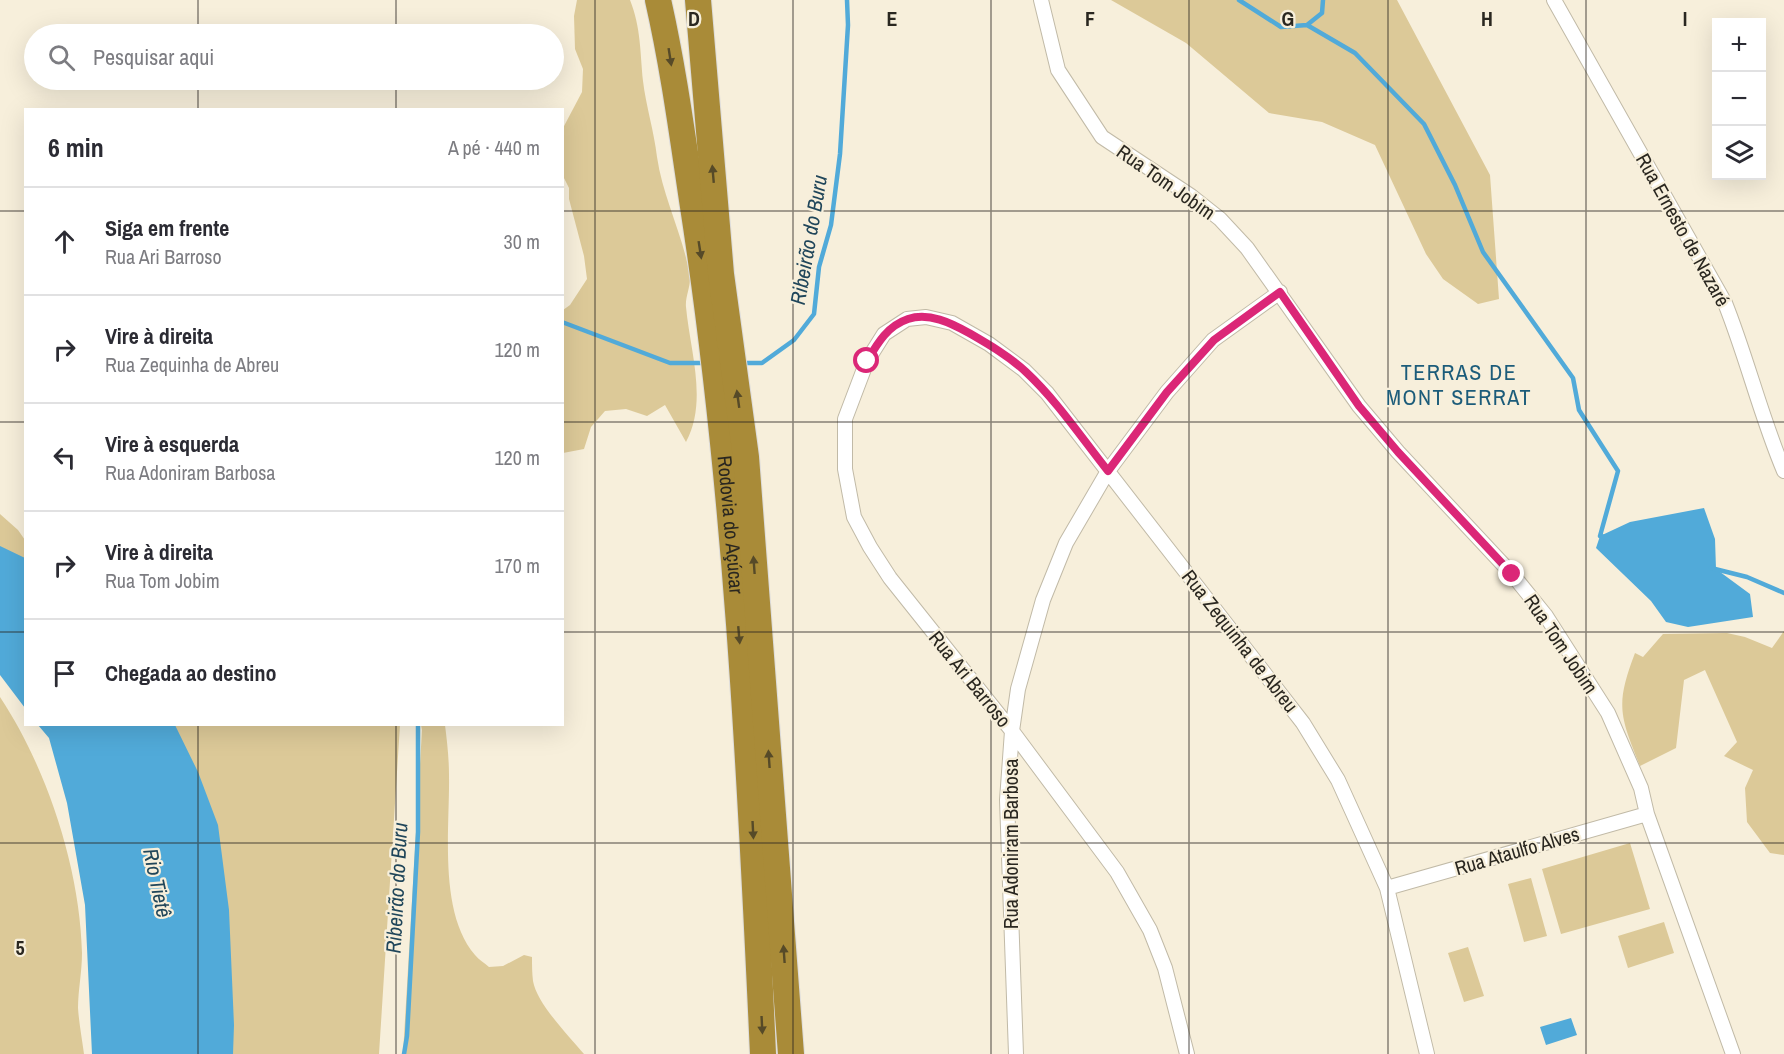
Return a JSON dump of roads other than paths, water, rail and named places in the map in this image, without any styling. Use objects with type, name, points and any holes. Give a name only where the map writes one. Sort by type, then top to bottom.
[{"type":"highway","name":"Rodovia do Açúcar","points":[[658,0],[713,280],[735,454],[791,1054]]},
{"type":"highway","name":"Rodovia do Açúcar","points":[[698,0],[713,280]]},
{"type":"highway","name":"Rodovia do Açúcar","points":[[735,454],[763,1054]]},
{"type":"street","name":"Rua Tom Jobim","points":[[1041,0],[1058,70],[1102,137],[1191,196],[1220,219],[1247,248],[1359,406],[1398,452],[1512,574],[1546,616],[1608,713],[1641,788],[1647,814],[1733,1054]]},
{"type":"street","name":"Rua Ernesto de Nazaré","points":[[1554,0],[1725,303],[1743,349],[1773,447],[1784,471]]},
{"type":"street","name":"Rua Adoniram Barbosa","points":[[1016,1054],[1007,800],[1012,731],[1018,689],[1043,600],[1066,543],[1108,471],[1167,392],[1214,340],[1280,292]]},
{"type":"street","name":"Rua Zequinha de Abreu","points":[[926,317],[952,323],[989,344],[1024,370],[1047,393],[1304,723],[1338,780],[1387,888],[1427,1054]]},
{"type":"street","name":"Rua Ari Barroso","points":[[926,317],[907,319],[884,334],[867,361],[854,394],[845,420],[845,469],[854,517],[890,578],[1012,731],[1097,843],[1137,904],[1165,968],[1187,1054]]},
{"type":"street","name":"Rua Ataulfo Alves","points":[[1387,888],[1647,814]]},
{"type":"water","points":[[1704,508],[1715,539],[1716,569],[1750,594],[1753,617],[1688,627],[1666,622],[1651,601],[1596,548],[1600,536],[1630,522]]},
{"type":"water","points":[[0,546],[24,558],[24,707],[0,675]]},
{"type":"water","name":"Rio Tietê","points":[[39,726],[175,726],[198,772],[218,825],[229,910],[234,1025],[233,1054],[92,1054],[85,905],[67,803],[49,738]]},
{"type":"water","points":[[1571,1018],[1577,1035],[1546,1045],[1540,1027]]},
{"type":"waterway","name":"Ribeirão do Buru","points":[[740,363],[762,363],[794,340],[814,314],[819,267],[831,225],[840,154],[848,25],[847,0]]},
{"type":"waterway","name":"Ribeirão do Buru","points":[[1239,0],[1281,27],[1307,25],[1322,13],[1323,0]]},
{"type":"waterway","points":[[1307,25],[1355,53],[1424,124],[1455,185],[1483,252],[1573,378],[1579,410],[1618,471],[1600,536],[1605,537]]},
{"type":"waterway","name":"Ribeirão do Buru","points":[[564,323],[670,363],[705,363]]},
{"type":"waterway","points":[[1711,568],[1747,577],[1784,593]]},
{"type":"waterway","name":"Ribeirão do Buru","points":[[404,1054],[407,1036],[418,832],[418,726]]},
{"type":"district","name":"TERRAS DE MONT SERRAT","points":[[1459,384]]}]
